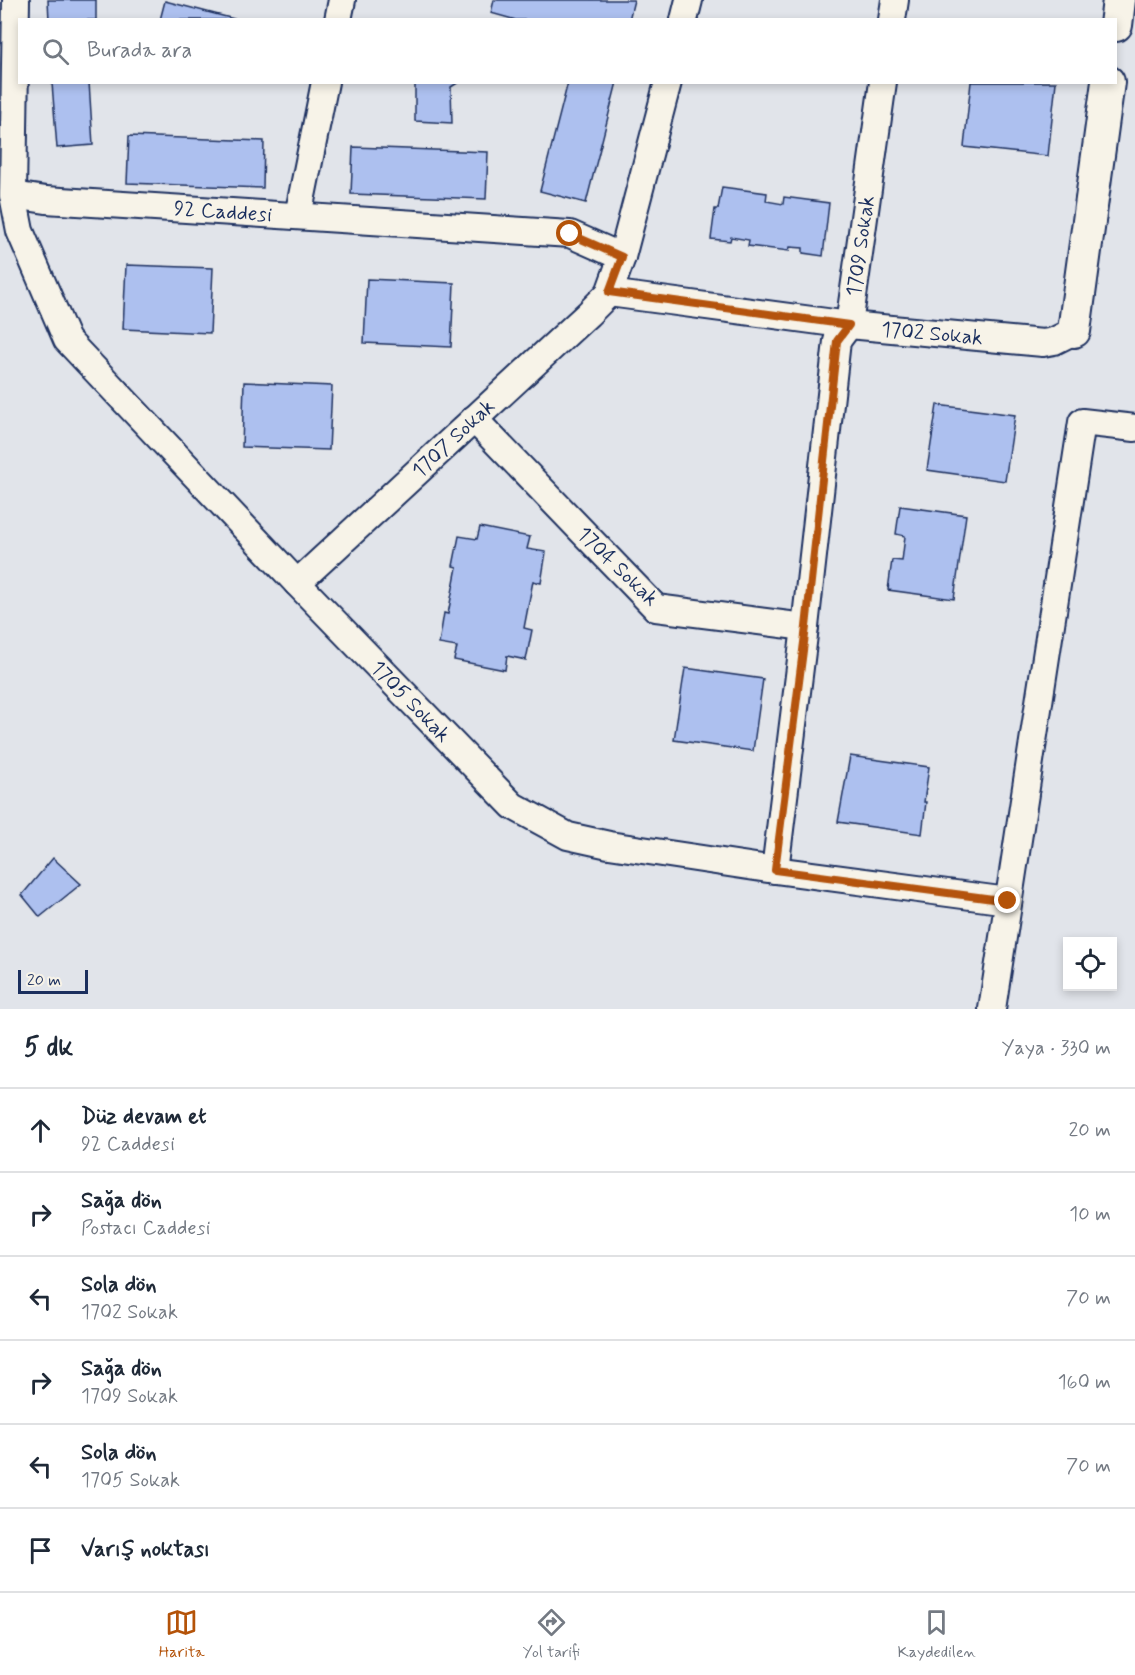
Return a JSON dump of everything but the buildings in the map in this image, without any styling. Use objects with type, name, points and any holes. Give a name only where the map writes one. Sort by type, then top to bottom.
[{"type":"street","points":[[13,195],[16,0]]},
{"type":"street","points":[[338,18],[342,0]]},
{"type":"street","points":[[684,18],[689,0]]},
{"type":"street","points":[[892,18],[895,0]]},
{"type":"street","points":[[1117,18],[1119,0]]},
{"type":"street","points":[[298,216],[325,84]]},
{"type":"street","points":[[609,292],[622,257],[667,84]]},
{"type":"street","name":"1709 Sokak","points":[[775,870],[806,627],[837,341],[849,325],[883,84]]},
{"type":"street","points":[[1074,331],[1108,84]]},
{"type":"street","name":"92 Caddesi","points":[[13,195],[46,200],[570,234],[622,257]]},
{"type":"street","name":"1705 Sokak","points":[[13,195],[20,231],[67,340],[297,583],[513,806],[568,836],[609,845],[1008,901]]},
{"type":"street","name":"1702 Sokak","points":[[609,292],[849,325],[1043,344],[1074,331]]},
{"type":"street","name":"1707 Sokak","points":[[297,583],[609,292]]},
{"type":"street","name":"1704 Sokak","points":[[474,419],[656,608],[806,627]]},
{"type":"street","points":[[992,1009],[1082,422],[1135,428]]},
{"type":"route","points":[[570,234],[622,257],[609,292],[849,325],[837,341],[806,627],[775,870],[1008,901]]}]
